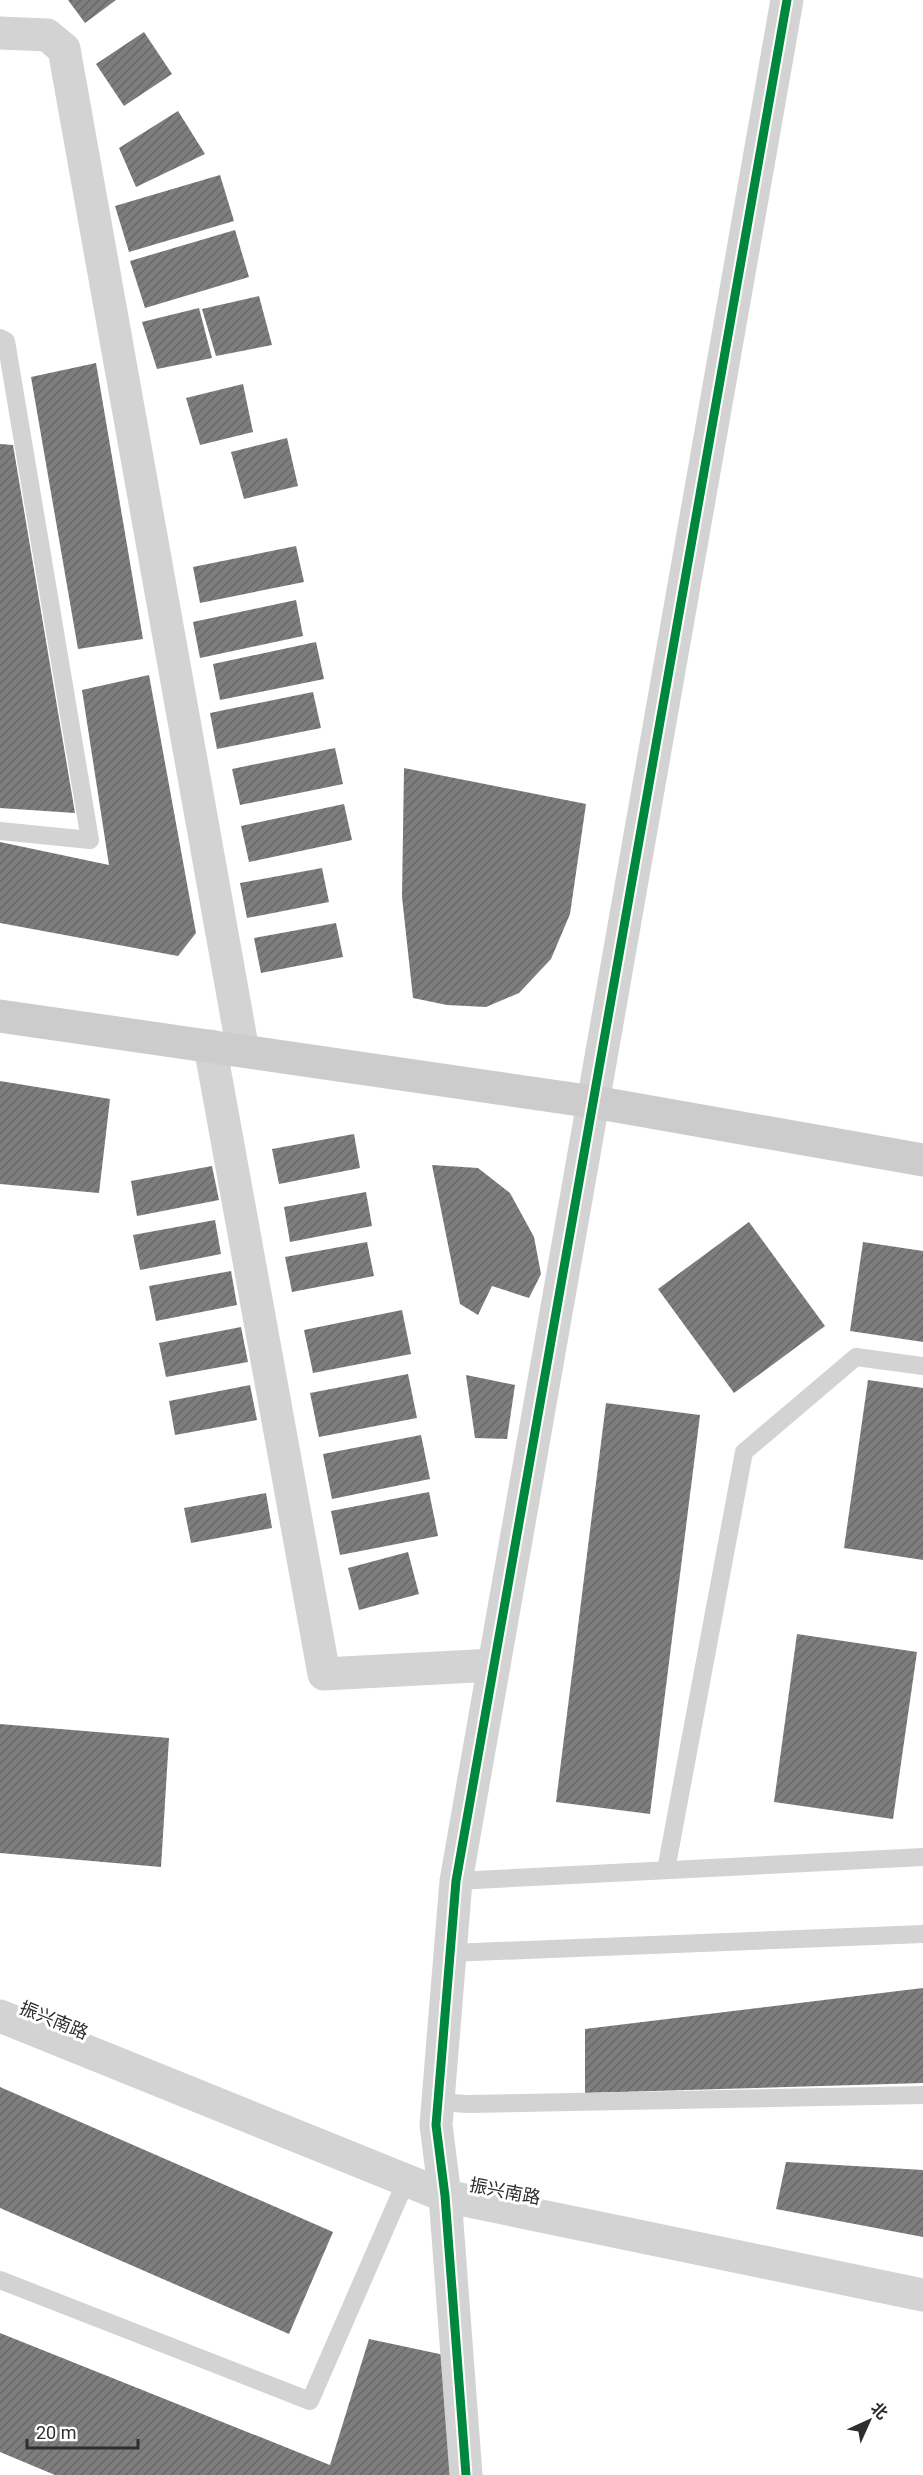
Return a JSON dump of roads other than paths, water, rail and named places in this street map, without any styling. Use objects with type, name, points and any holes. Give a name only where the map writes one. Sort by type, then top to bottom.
[{"type":"street","points":[[466,2475],[445,2196],[436,2125],[456,1881],[787,0]]},
{"type":"street","points":[[0,33],[47,35],[64,49],[243,1051]]},
{"type":"street","points":[[0,1016],[594,1102],[923,1160]]},
{"type":"street","points":[[210,1046],[324,1674],[494,1665]]},
{"type":"street","name":"振兴南路","points":[[0,2016],[445,2196],[923,2295]]},
{"type":"lane","points":[[0,338],[6,341],[90,840],[0,831]]},
{"type":"lane","points":[[666,1870],[744,1452],[856,1357],[923,1366]]},
{"type":"lane","points":[[456,1881],[923,1857]]},
{"type":"lane","points":[[450,1953],[923,1934]]},
{"type":"lane","points":[[437,2102],[468,2104],[923,2095]]},
{"type":"lane","points":[[0,2280],[310,2401],[406,2181]]}]
